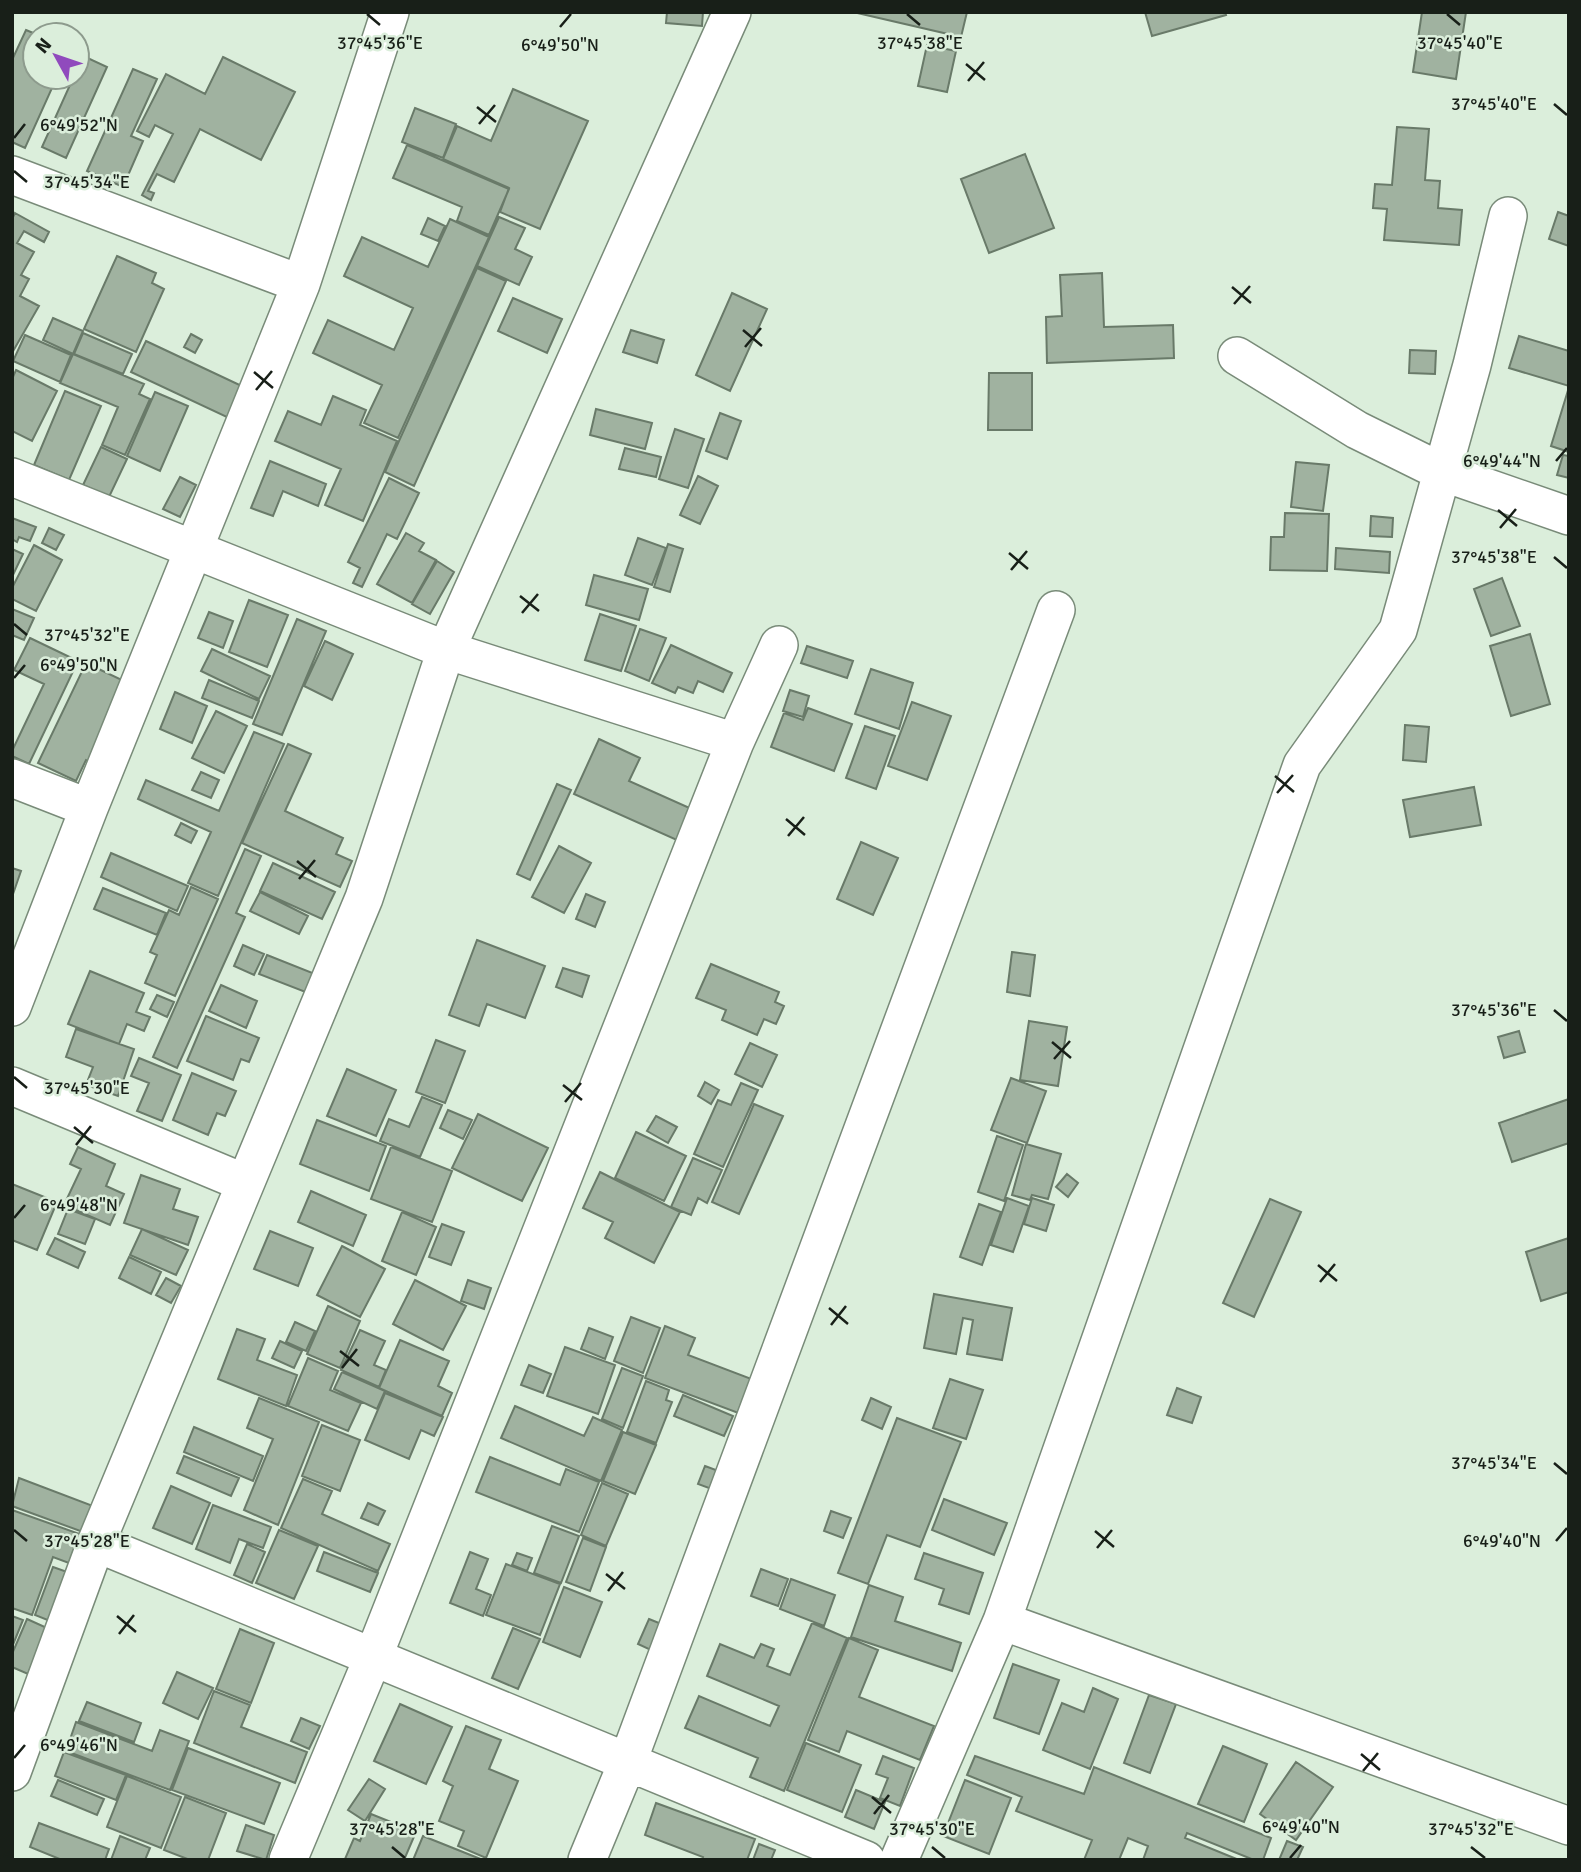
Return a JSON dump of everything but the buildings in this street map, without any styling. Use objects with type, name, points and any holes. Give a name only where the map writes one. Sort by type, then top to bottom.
[{"type":"street","points":[[12,1007],[89,808],[300,284],[390,12]]},
{"type":"street","points":[[12,1772],[26,1693],[96,1543],[364,898],[446,650],[732,12]]},
{"type":"street","points":[[12,175],[300,284]]},
{"type":"street","points":[[899,1860],[1002,1621],[1302,765],[1398,630],[1508,216]]},
{"type":"street","points":[[1237,356],[1357,430],[1442,472],[1569,516]]},
{"type":"street","points":[[12,477],[446,650],[735,742]]},
{"type":"street","points":[[587,1860],[628,1760],[1056,610]]},
{"type":"street","points":[[288,1860],[374,1655],[735,742],[779,645]]},
{"type":"street","points":[[12,778],[89,808]]},
{"type":"street","points":[[12,1086],[245,1183]]},
{"type":"street","points":[[96,1543],[374,1655],[866,1860]]},
{"type":"street","points":[[1002,1621],[1569,1826]]}]
